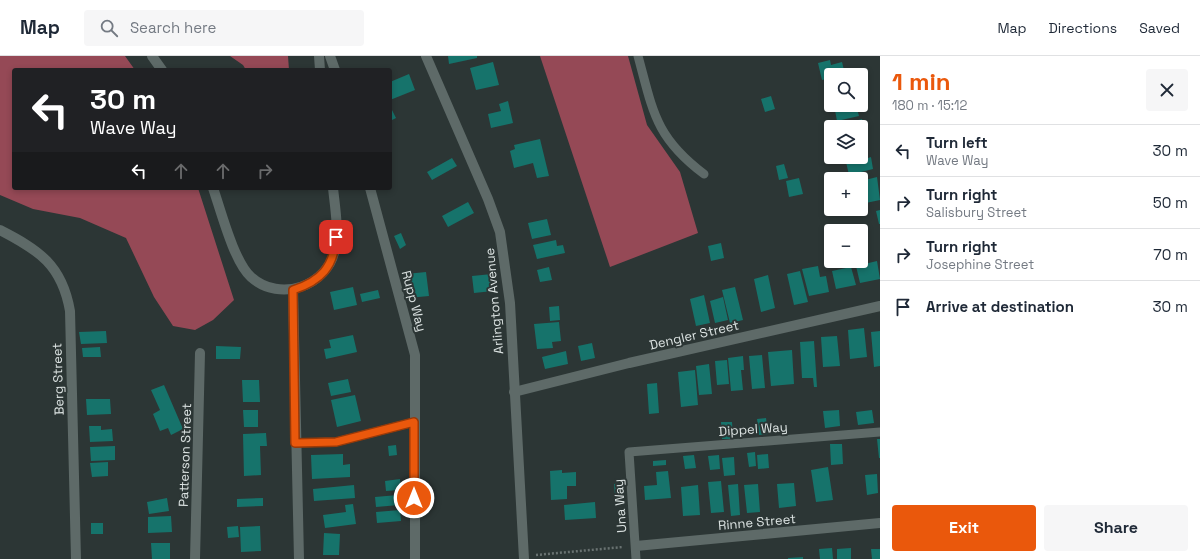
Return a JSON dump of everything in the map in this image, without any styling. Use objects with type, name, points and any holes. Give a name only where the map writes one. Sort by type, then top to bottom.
[{"type":"street","points":[[152,56],[161,68]]},
{"type":"street","points":[[319,56],[320,68]]},
{"type":"street","points":[[330,56],[334,68]]},
{"type":"street","name":"Arlington Avenue","points":[[426,56],[488,199],[500,232],[510,303],[524,558]]},
{"type":"street","points":[[214,190],[238,258],[251,277],[268,287],[293,290],[307,285],[320,276],[331,263],[335,249],[336,237],[333,190]]},
{"type":"street","name":"Rupp Way","points":[[371,190],[415,355],[415,559]]},
{"type":"street","name":"Berg Street","points":[[0,230],[28,244],[46,259],[66,292],[70,311],[76,559]]},
{"type":"street","points":[[293,290],[295,443],[299,559]]},
{"type":"street","name":"Dengler Street","points":[[514,392],[629,363],[880,306]]},
{"type":"street","name":"Patterson Street","points":[[195,559],[196,484],[200,434],[200,353]]},
{"type":"street","name":"Rinne Street","points":[[636,546],[880,523]]},
{"type":"lane","points":[[638,56],[651,108],[661,130],[675,149],[704,174]]},
{"type":"lane","points":[[295,443],[336,442],[414,422]]},
{"type":"lane","name":"Dippel Way","points":[[629,452],[880,432]]},
{"type":"lane","name":"Una Way","points":[[629,452],[636,559]]},
{"type":"path","points":[[524,558],[636,546]]},
{"type":"shaded area","points":[[0,56],[125,56],[134,68],[12,68],[12,190],[199,190],[234,300],[213,320],[195,330],[173,326],[154,297],[126,238],[80,218],[33,209],[0,195]]},
{"type":"shaded area","points":[[230,56],[288,56],[289,68],[245,68]]},
{"type":"shaded area","points":[[540,56],[628,56],[647,125],[680,172],[698,233],[610,267]]},
{"type":"building","points":[[448,56],[477,56],[477,58],[449,64]]},
{"type":"building","points":[[830,60],[831,65],[842,62],[844,68],[824,68],[824,80],[822,80],[818,63]]},
{"type":"building","points":[[493,62],[499,85],[476,90],[470,68]]},
{"type":"building","points":[[409,74],[415,90],[392,99],[392,81]]},
{"type":"building","points":[[771,96],[775,109],[765,112],[761,99]]},
{"type":"building","points":[[508,101],[513,123],[491,128],[488,114],[501,111],[499,104]]},
{"type":"building","points":[[392,110],[396,118],[392,120]]},
{"type":"building","points":[[835,112],[858,112],[859,116],[837,120]]},
{"type":"building","points":[[540,139],[549,176],[537,178],[533,163],[514,168],[510,151],[515,149],[514,145]]},
{"type":"building","points":[[871,157],[873,169],[861,172],[848,172],[846,164],[868,164],[868,158]]},
{"type":"building","points":[[452,158],[457,166],[432,180],[427,172]]},
{"type":"building","points":[[784,164],[788,178],[779,180],[776,166]]},
{"type":"building","points":[[877,177],[880,200],[868,203],[868,179]]},
{"type":"building","points":[[799,178],[803,194],[789,197],[786,181]]},
{"type":"building","points":[[468,202],[474,213],[448,227],[442,216]]},
{"type":"building","points":[[880,210],[880,224],[879,224],[876,211]]},
{"type":"building","points":[[547,219],[551,235],[532,239],[528,223]]},
{"type":"building","points":[[401,233],[406,245],[400,249],[394,236]]},
{"type":"building","points":[[556,240],[557,246],[563,245],[565,253],[537,259],[533,245]]},
{"type":"building","points":[[721,243],[724,258],[711,261],[708,246]]},
{"type":"building","points":[[877,261],[880,279],[860,283],[856,268],[868,268],[868,263]]},
{"type":"building","points":[[818,266],[820,277],[826,276],[829,292],[809,296],[802,269]]},
{"type":"building","points":[[549,267],[552,280],[540,282],[537,270]]},
{"type":"building","points":[[851,268],[856,285],[836,289],[832,271]]},
{"type":"building","points":[[800,271],[808,302],[794,305],[787,274]]},
{"type":"building","points":[[426,272],[429,296],[408,298],[406,274]]},
{"type":"building","points":[[492,274],[493,291],[474,293],[472,276]]},
{"type":"building","points":[[768,275],[775,308],[761,312],[754,279]]},
{"type":"building","points":[[353,287],[357,305],[334,310],[330,292]]},
{"type":"building","points":[[735,287],[743,320],[730,323],[722,290]]},
{"type":"building","points":[[378,290],[380,298],[362,302],[360,294]]},
{"type":"building","points":[[704,295],[710,323],[696,326],[690,299]]},
{"type":"building","points":[[723,297],[728,320],[715,323],[710,301]]},
{"type":"building","points":[[559,306],[560,320],[550,321],[549,307]]},
{"type":"building","points":[[559,322],[561,341],[552,342],[553,348],[537,349],[534,324]]},
{"type":"building","points":[[864,328],[867,357],[850,359],[848,330]]},
{"type":"building","points":[[106,331],[107,343],[81,344],[79,332]]},
{"type":"building","points":[[880,331],[880,366],[874,367],[871,332]]},
{"type":"building","points":[[353,335],[357,352],[326,359],[324,349],[331,348],[329,340]]},
{"type":"building","points":[[837,336],[840,366],[823,367],[821,337]]},
{"type":"building","points":[[814,341],[817,387],[814,387],[813,378],[802,378],[800,342]]},
{"type":"building","points":[[592,343],[595,358],[581,361],[578,346]]},
{"type":"building","points":[[216,346],[241,347],[240,359],[216,359]]},
{"type":"building","points":[[100,347],[101,357],[83,357],[82,348]]},
{"type":"building","points":[[792,350],[794,384],[771,386],[768,352]]},
{"type":"building","points":[[566,351],[568,364],[545,369],[542,357]]},
{"type":"building","points":[[762,355],[765,388],[752,389],[749,356]]},
{"type":"building","points":[[743,356],[744,370],[741,370],[743,390],[731,391],[728,358]]},
{"type":"building","points":[[727,360],[729,384],[717,385],[715,361]]},
{"type":"building","points":[[709,364],[712,394],[699,395],[696,366]]},
{"type":"building","points":[[695,370],[698,405],[681,407],[678,372]]},
{"type":"building","points":[[348,379],[351,392],[331,396],[328,383]]},
{"type":"building","points":[[242,380],[259,380],[260,402],[243,402]]},
{"type":"building","points":[[657,383],[659,413],[649,414],[647,384]]},
{"type":"building","points":[[164,385],[183,429],[171,435],[168,428],[160,431],[153,414],[160,410],[151,390]]},
{"type":"building","points":[[355,395],[361,421],[337,427],[331,400]]},
{"type":"building","points":[[86,399],[110,399],[111,414],[87,415]]},
{"type":"building","points":[[243,410],[258,410],[258,427],[244,427]]},
{"type":"building","points":[[839,410],[840,426],[825,428],[823,411]]},
{"type":"building","points":[[872,410],[874,423],[858,425],[856,412]]},
{"type":"building","points":[[766,418],[768,434],[759,435],[757,419]]},
{"type":"building","points":[[721,422],[732,422],[733,439],[722,439]]},
{"type":"building","points":[[89,426],[101,426],[101,430],[112,429],[113,441],[90,442]]},
{"type":"building","points":[[266,433],[267,446],[260,446],[261,475],[244,476],[243,434]]},
{"type":"building","points":[[877,439],[880,439],[880,458],[879,458]]},
{"type":"building","points":[[830,444],[842,444],[843,464],[831,465]]},
{"type":"building","points":[[396,445],[397,455],[389,456],[388,446]]},
{"type":"building","points":[[115,446],[115,460],[91,461],[90,447]]},
{"type":"building","points":[[755,452],[756,466],[749,467],[747,453]]},
{"type":"building","points":[[343,454],[343,465],[350,464],[350,477],[312,479],[311,455]]},
{"type":"building","points":[[768,454],[769,468],[758,469],[757,455]]},
{"type":"building","points":[[694,455],[696,468],[685,469],[683,456]]},
{"type":"building","points":[[719,455],[720,469],[710,470],[708,456]]},
{"type":"building","points":[[734,457],[735,475],[724,476],[722,458]]},
{"type":"building","points":[[666,460],[666,465],[653,466],[653,461]]},
{"type":"building","points":[[108,462],[108,476],[92,477],[90,463]]},
{"type":"building","points":[[828,467],[833,500],[816,502],[811,470]]},
{"type":"building","points":[[562,470],[562,473],[576,472],[576,486],[567,486],[567,499],[551,500],[550,471]]},
{"type":"building","points":[[668,471],[671,498],[645,500],[644,486],[657,485],[656,472]]},
{"type":"building","points":[[877,474],[878,493],[867,495],[865,475]]},
{"type":"building","points":[[400,479],[401,490],[386,491],[385,481]]},
{"type":"building","points":[[721,481],[724,512],[711,513],[708,482]]},
{"type":"building","points":[[623,483],[624,494],[615,495],[614,484]]},
{"type":"building","points":[[794,483],[796,506],[779,508],[777,484]]},
{"type":"building","points":[[738,484],[740,515],[731,516],[728,485]]},
{"type":"building","points":[[758,484],[760,512],[747,513],[744,485]]},
{"type":"building","points":[[354,485],[355,498],[314,501],[313,489]]},
{"type":"building","points":[[698,485],[700,515],[683,516],[681,487]]},
{"type":"building","points":[[398,495],[399,505],[376,507],[375,497]]},
{"type":"building","points":[[167,498],[169,511],[149,514],[147,502]]},
{"type":"building","points":[[263,498],[263,506],[237,507],[237,499]]},
{"type":"building","points":[[595,502],[596,518],[565,520],[564,505]]},
{"type":"building","points":[[353,504],[356,524],[325,528],[323,515],[346,512],[345,505]]},
{"type":"building","points":[[400,510],[401,521],[377,523],[376,512]]},
{"type":"building","points":[[171,516],[172,532],[148,533],[148,517]]},
{"type":"building","points":[[91,523],[103,523],[103,534],[91,534]]},
{"type":"building","points":[[238,526],[239,537],[228,538],[227,527]]},
{"type":"building","points":[[260,526],[261,551],[241,552],[240,527]]},
{"type":"building","points":[[324,533],[340,534],[339,555],[323,555]]},
{"type":"building","points":[[151,543],[170,543],[170,559],[152,559]]},
{"type":"building","points":[[832,548],[833,559],[820,559],[819,549]]},
{"type":"building","points":[[851,548],[851,559],[837,559],[837,549]]},
{"type":"building","points":[[871,549],[880,549],[880,559],[872,559]]},
{"type":"building","points":[[803,557],[803,559],[788,559],[788,558]]},
{"type":"route","points":[[336,237],[335,249],[331,263],[320,276],[307,285],[293,290],[295,443],[336,442],[414,422],[414,498]]}]
